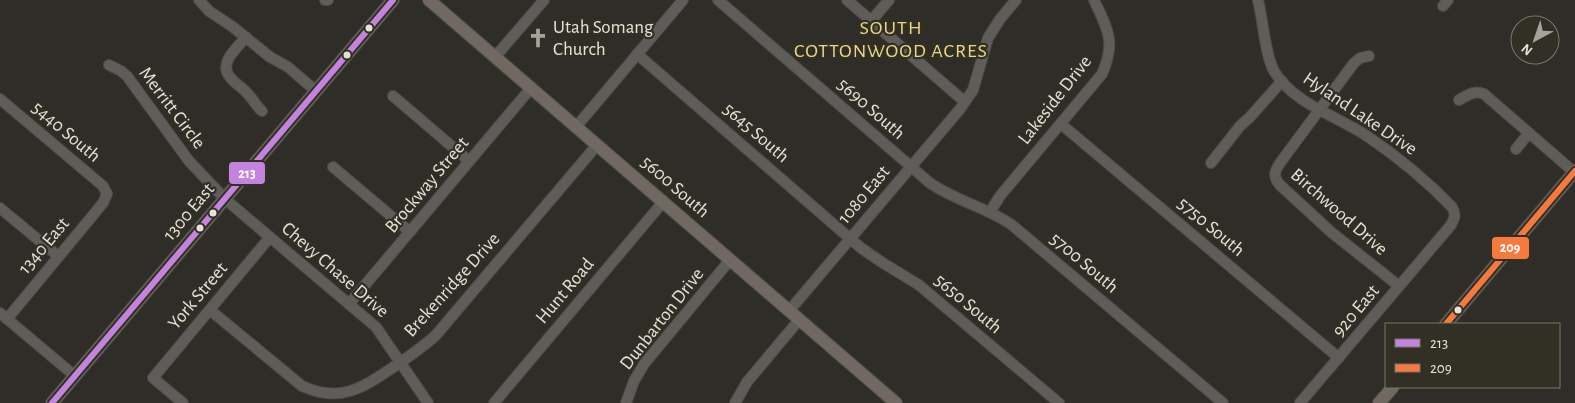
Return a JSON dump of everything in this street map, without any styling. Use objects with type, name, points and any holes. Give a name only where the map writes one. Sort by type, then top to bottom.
[{"type":"main road","name":"1300 East","points":[[52,403],[392,0]]},
{"type":"main road","name":"5600 South","points":[[429,0],[896,403]]},
{"type":"main road","points":[[1447,323],[1574,171]]},
{"type":"main road","points":[[1379,403],[1392,388]]},
{"type":"street","points":[[199,0],[209,11],[233,26],[270,57],[288,67],[316,91]]},
{"type":"street","points":[[495,57],[544,0]]},
{"type":"street","points":[[576,127],[683,0]]},
{"type":"street","name":"5690 South","points":[[718,0],[911,167]]},
{"type":"street","points":[[847,0],[965,102]]},
{"type":"street","points":[[871,20],[889,0]]},
{"type":"street","name":"1080 East","points":[[789,311],[965,102],[978,76],[988,38],[1000,19],[1016,0]]},
{"type":"street","name":"Lakeside Drive","points":[[990,212],[1000,196],[1096,82],[1108,62],[1110,41],[1107,29],[1094,0]]},
{"type":"street","name":"Hyland Lake Drive","points":[[1258,0],[1271,63],[1282,81],[1297,94],[1365,134],[1395,155],[1449,203],[1455,217]]},
{"type":"street","points":[[246,37],[229,58],[226,72],[262,111]]},
{"type":"street","name":"5645 South","points":[[637,54],[851,238]]},
{"type":"street","name":"Birchwood Drive","points":[[1369,56],[1360,58],[1354,63],[1275,170],[1275,179],[1331,232],[1399,286]]},
{"type":"street","name":"Merritt Circle","points":[[109,65],[126,76],[189,162],[224,199]]},
{"type":"street","points":[[1211,162],[1240,126],[1282,81]]},
{"type":"street","name":"Brockway Street","points":[[349,304],[531,88]]},
{"type":"street","points":[[1459,100],[1472,92],[1484,94],[1574,171]]},
{"type":"street","points":[[392,96],[469,161]]},
{"type":"street","name":"5440 South","points":[[0,99],[102,186],[107,194]]},
{"type":"street","name":"5750 South","points":[[1061,124],[1339,358]]},
{"type":"street","points":[[1516,149],[1529,134]]},
{"type":"street","name":"Brekenridge Drive","points":[[210,310],[296,382],[315,392],[336,394],[358,390],[401,363],[444,327],[597,145]]},
{"type":"street","points":[[333,167],[410,232]]},
{"type":"street","name":"5700 South","points":[[911,167],[942,192],[990,212],[1012,225],[1223,403]]},
{"type":"street","name":"1340 East","points":[[3,316],[58,256],[103,203],[107,194]]},
{"type":"street","name":"Chevy Chase Drive","points":[[224,199],[376,327],[428,403]]},
{"type":"street","name":"Hunt Road","points":[[494,403],[663,202]]},
{"type":"street","points":[[0,208],[58,256]]},
{"type":"street","name":"920 East","points":[[1300,403],[1451,225],[1455,217]]},
{"type":"street","name":"York Street","points":[[183,403],[153,378],[270,238]]},
{"type":"street","name":"5650 South","points":[[851,238],[870,255],[919,285],[1059,403]]},
{"type":"street","name":"Dunbarton Drive","points":[[626,403],[634,381],[644,364],[730,260]]},
{"type":"street","points":[[3,316],[75,376]]},
{"type":"street","points":[[734,403],[747,382],[799,320]]},
{"type":"transit line","name":"213","points":[[52,403],[393,0]]},
{"type":"transit line","name":"209","points":[[1447,323],[1575,171]]},
{"type":"place","name":"Utah Somang Church","points":[[538,38]]},
{"type":"district","name":"SOUTH COTTONWOOD ACRES","points":[[891,40]]}]
